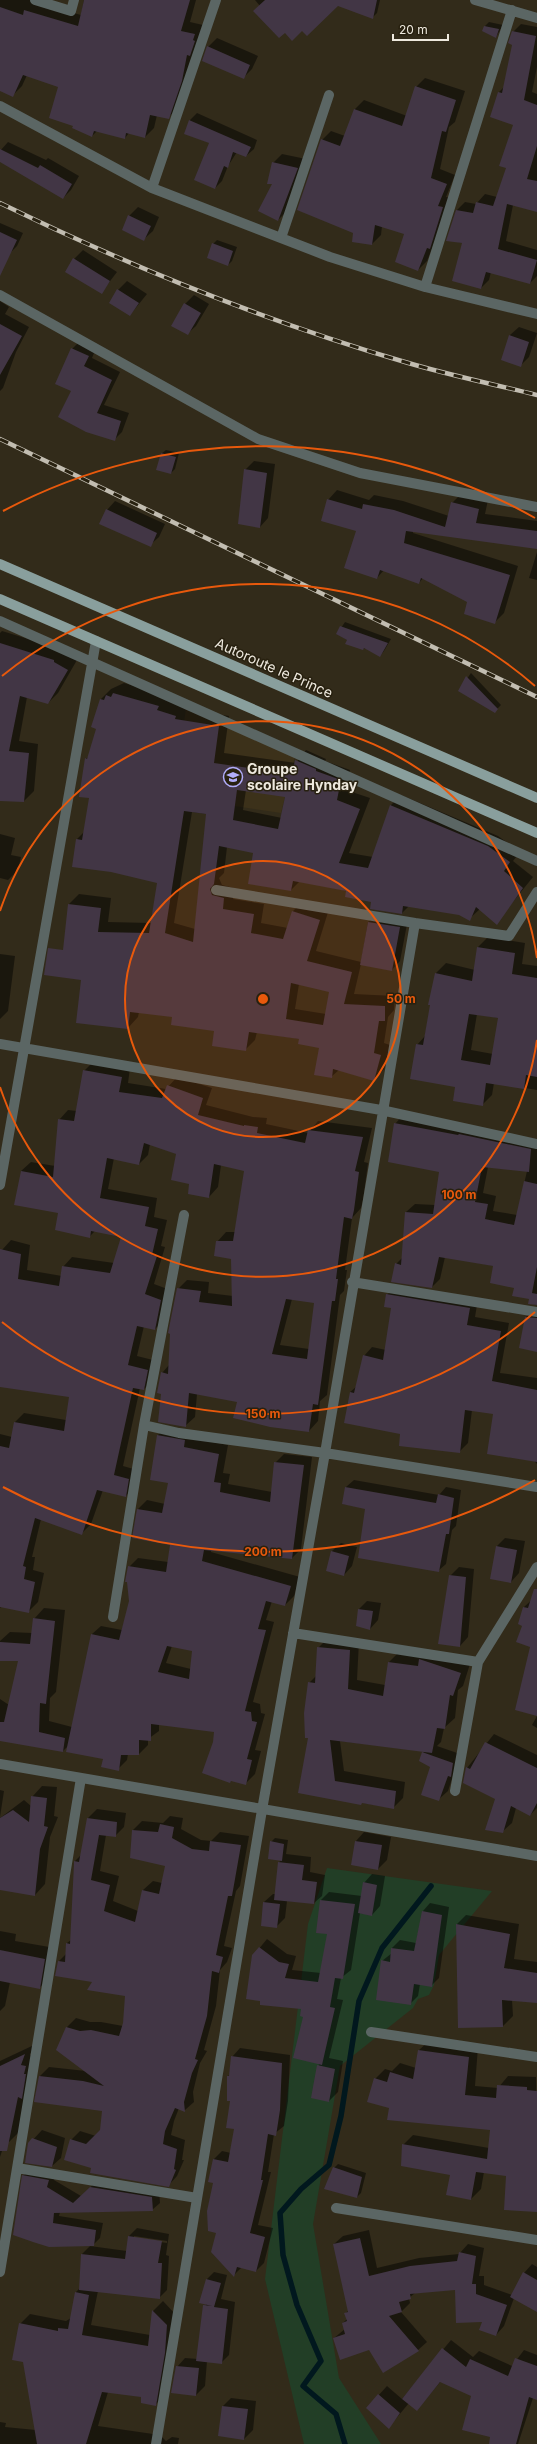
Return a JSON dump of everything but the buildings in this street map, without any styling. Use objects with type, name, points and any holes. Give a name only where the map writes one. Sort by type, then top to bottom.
[{"type":"main road","name":"Autoroute le Prince","points":[[0,564],[537,798]]},
{"type":"main road","points":[[0,599],[537,833]]},
{"type":"street","points":[[35,0],[71,11],[74,0]]},
{"type":"street","points":[[152,188],[216,0]]},
{"type":"street","points":[[475,0],[537,18]]},
{"type":"street","points":[[425,287],[512,10]]},
{"type":"street","points":[[281,238],[329,95]]},
{"type":"street","points":[[0,106],[152,188],[330,257],[425,287],[537,314]]},
{"type":"street","points":[[0,295],[258,440],[360,473],[537,507]]},
{"type":"street","points":[[0,621],[537,860]]},
{"type":"street","points":[[0,1185],[96,641]]},
{"type":"street","points":[[216,890],[414,923],[509,936],[537,892]]},
{"type":"street","points":[[156,2444],[262,1810],[325,1453],[352,1282],[414,923]]},
{"type":"street","points":[[0,1044],[381,1110],[537,1144]]},
{"type":"street","points":[[112,1617],[144,1425],[184,1216]]},
{"type":"street","points":[[352,1282],[537,1312]]},
{"type":"street","points":[[144,1425],[220,1439],[325,1453],[537,1487]]},
{"type":"street","points":[[455,1792],[478,1662],[537,1567]]},
{"type":"street","points":[[293,1633],[478,1662]]},
{"type":"street","points":[[0,1764],[537,1856]]},
{"type":"street","points":[[0,2272],[81,1778]]},
{"type":"street","points":[[370,2032],[537,2057]]},
{"type":"street","points":[[17,2168],[197,2198]]},
{"type":"street","points":[[336,2208],[537,2240]]},
{"type":"shaded area","name":"Groupe scolaire Hynday","points":[[186,708],[295,756],[281,813],[173,797]]},
{"type":"green space","points":[[327,1868],[492,1891],[439,1955],[434,1985],[429,1995],[418,1999],[413,2008],[340,2066],[313,2224],[339,2378],[381,2444],[304,2444],[265,2279],[308,1924]]},
{"type":"waterway","points":[[345,2444],[336,2414],[303,2386],[321,2361],[297,2305],[283,2255],[280,2213],[301,2189],[329,2165],[341,2116],[359,2001],[382,1948],[431,1886]]},
{"type":"railway","points":[[0,203],[49,227],[149,271],[250,311],[301,329],[421,367],[537,395]]},
{"type":"railway","points":[[0,439],[537,697]]},
{"type":"place","name":"Groupe scolaire Hynday","points":[[233,777]]}]
